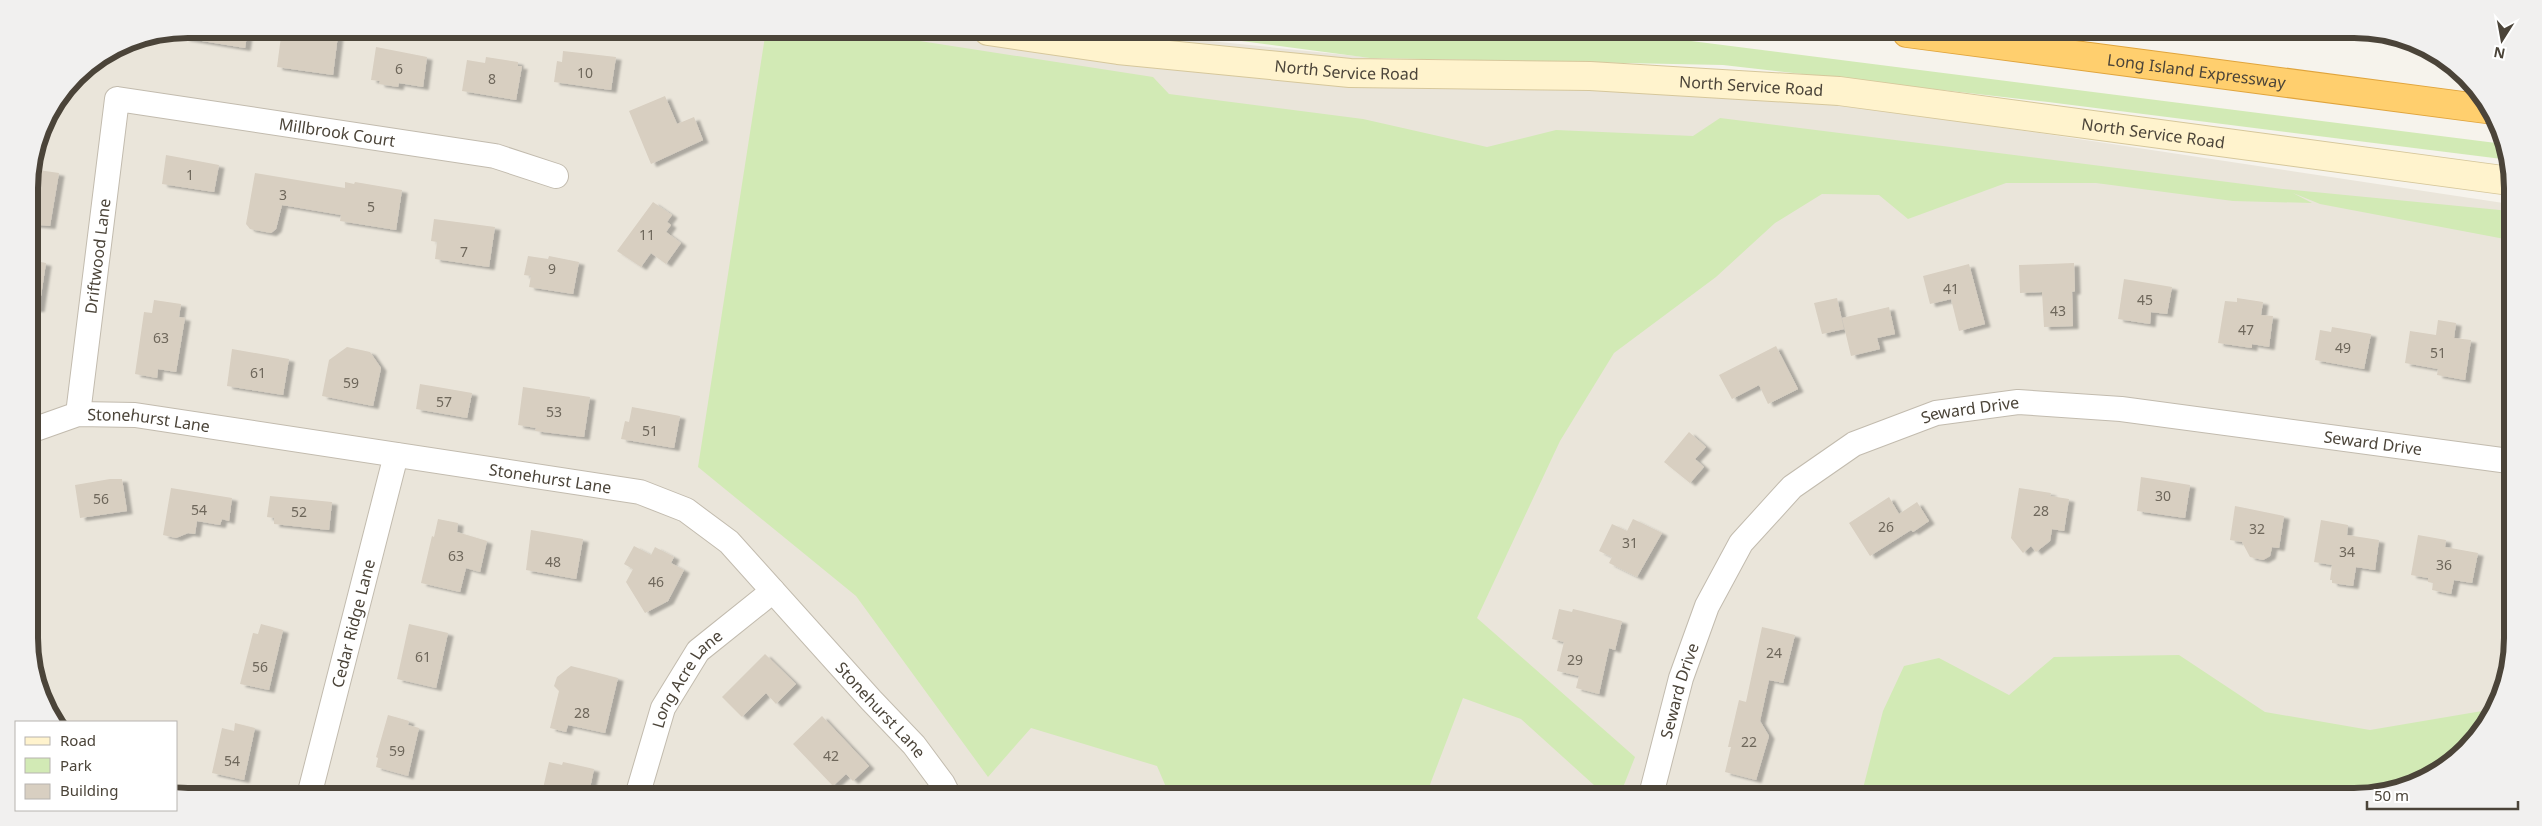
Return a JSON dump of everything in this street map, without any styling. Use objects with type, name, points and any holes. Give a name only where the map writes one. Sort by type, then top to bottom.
[{"type":"highway","name":"Long Island Expressway","points":[[1945,38],[2482,108]]},
{"type":"main road","name":"North Service Road","points":[[1036,38],[1118,50],[1350,73],[1590,76],[1839,91],[2504,180]]},
{"type":"street","name":"Millbrook Court","points":[[117,99],[495,156],[556,176]]},
{"type":"street","name":"Driftwood Lane","points":[[78,414],[117,99]]},
{"type":"street","name":"Seward Drive","points":[[1653,788],[1681,678],[1707,606],[1742,543],[1792,487],[1854,444],[1936,413],[2018,402],[2122,409],[2504,461]]},
{"type":"street","name":"Stonehurst Lane","points":[[38,428],[78,414],[135,415],[640,492],[686,510],[730,542],[914,745],[945,788]]},
{"type":"street","name":"Cedar Ridge Lane","points":[[311,788],[396,455]]},
{"type":"street","name":"Long Acre Lane","points":[[639,788],[663,708],[698,651],[773,591]]},
{"type":"shaded area","points":[[178,38],[1180,38],[1885,110],[2504,203],[2503,658],[2493,696],[2484,713],[2467,737],[2453,751],[2438,763],[2403,781],[2384,786],[2364,788],[188,788],[178,788],[178,721],[63,721],[45,687],[40,668],[38,648],[39,168],[49,130],[63,104],[81,81],[113,58],[130,49],[158,40]]},
{"type":"green space","points":[[765,38],[901,38],[1153,77],[1169,94],[1363,119],[1487,147],[1556,130],[1693,136],[1720,118],[2283,189],[2504,210],[2504,239],[2320,204],[2293,193],[2312,203],[2233,201],[2096,183],[2006,183],[1908,219],[1879,195],[1822,194],[1775,223],[1716,277],[1614,353],[1560,441],[1477,618],[1635,757],[1623,788],[1597,788],[1521,719],[1463,698],[1429,788],[1166,788],[1157,766],[1031,728],[988,777],[856,596],[698,467]]},
{"type":"green space","points":[[1218,38],[1667,38],[2498,143],[2502,159],[2048,102],[1723,65],[1370,58]]},
{"type":"green space","points":[[2179,655],[2265,712],[2370,730],[2485,710],[2467,737],[2438,763],[2403,781],[2384,786],[2364,788],[1863,788],[1883,711],[1904,666],[1939,658],[2009,695],[2054,657]]},
{"type":"building","points":[[184,38],[247,38],[245,48]]},
{"type":"building","points":[[281,38],[338,38],[333,75],[277,67]]},
{"type":"building","points":[[376,47],[427,57],[423,87],[399,83],[398,87],[379,84],[380,81],[371,80]]},
{"type":"building","points":[[563,51],[616,57],[611,90],[554,82],[557,61],[562,62]]},
{"type":"building","points":[[486,57],[518,62],[518,66],[522,66],[516,100],[462,91],[467,60],[485,63]]},
{"type":"building","points":[[665,96],[677,124],[694,117],[703,140],[651,164],[629,111]]},
{"type":"building","points":[[166,155],[219,165],[214,192],[162,184]]},
{"type":"building","points":[[39,170],[59,173],[50,226],[38,225]]},
{"type":"building","points":[[255,173],[345,188],[345,182],[354,184],[355,182],[402,190],[396,230],[340,221],[341,215],[282,205],[276,229],[271,233],[250,229],[246,224]]},
{"type":"building","points":[[653,202],[672,215],[667,222],[671,225],[666,232],[681,243],[666,264],[651,253],[641,267],[617,251]]},
{"type":"building","points":[[434,219],[495,227],[489,267],[435,259],[437,242],[431,241]]},
{"type":"building","points":[[528,256],[548,259],[549,256],[579,262],[573,294],[529,287],[531,276],[524,275]]},
{"type":"building","points":[[38,262],[46,263],[38,309]]},
{"type":"building","points":[[2074,263],[2075,291],[2072,292],[2073,326],[2044,327],[2042,292],[2020,293],[2019,265]]},
{"type":"building","points":[[1969,264],[1985,324],[1959,331],[1951,299],[1930,304],[1923,276]]},
{"type":"building","points":[[2124,279],[2172,287],[2167,314],[2151,312],[2150,324],[2118,319]]},
{"type":"building","points":[[1837,298],[1844,329],[1822,334],[1814,303]]},
{"type":"building","points":[[2237,298],[2263,302],[2261,315],[2273,316],[2269,347],[2252,344],[2252,348],[2218,343],[2225,301],[2237,302]]},
{"type":"building","points":[[154,300],[181,304],[179,317],[185,318],[176,372],[158,369],[157,378],[135,374],[144,312],[152,313]]},
{"type":"building","points":[[1889,307],[1895,334],[1877,338],[1880,349],[1851,356],[1842,318]]},
{"type":"building","points":[[2438,320],[2456,323],[2454,338],[2471,340],[2465,380],[2437,375],[2438,369],[2405,363],[2410,331],[2436,335]]},
{"type":"building","points":[[2332,327],[2371,334],[2364,369],[2315,360],[2320,330],[2331,332]]},
{"type":"building","points":[[1776,346],[1798,389],[1768,404],[1759,385],[1732,399],[1719,375]]},
{"type":"building","points":[[347,347],[370,352],[381,368],[373,406],[322,396],[329,360]]},
{"type":"building","points":[[232,349],[289,359],[283,395],[227,386]]},
{"type":"building","points":[[420,384],[472,393],[467,418],[416,409]]},
{"type":"building","points":[[523,387],[590,397],[584,437],[535,431],[536,428],[518,425]]},
{"type":"building","points":[[632,407],[680,416],[674,448],[621,439],[625,421],[629,422]]},
{"type":"building","points":[[1689,432],[1706,447],[1695,459],[1704,467],[1690,483],[1664,462]]},
{"type":"building","points":[[2141,477],[2190,485],[2185,518],[2137,511]]},
{"type":"building","points":[[110,479],[122,479],[127,511],[80,518],[75,485]]},
{"type":"building","points":[[171,488],[232,498],[229,521],[222,519],[220,525],[197,521],[195,534],[188,533],[176,538],[163,535]]},
{"type":"building","points":[[2019,488],[2051,493],[2050,496],[2069,499],[2064,531],[2052,529],[2050,541],[2036,552],[2031,546],[2023,553],[2011,538]]},
{"type":"building","points":[[270,496],[332,502],[329,530],[274,524],[274,518],[267,517]]},
{"type":"building","points":[[1889,497],[1899,514],[1917,502],[1929,521],[1870,556],[1849,523]]},
{"type":"building","points":[[2235,506],[2284,516],[2279,548],[2272,547],[2270,556],[2263,560],[2250,557],[2242,542],[2230,540]]},
{"type":"building","points":[[438,519],[458,523],[457,532],[487,541],[480,572],[466,568],[460,592],[421,583]]},
{"type":"building","points":[[1633,519],[1662,533],[1637,577],[1609,563],[1612,557],[1599,551],[1612,524],[1627,531]]},
{"type":"building","points":[[2321,520],[2348,525],[2347,535],[2379,540],[2375,570],[2356,567],[2353,586],[2332,583],[2332,580],[2330,580],[2332,565],[2314,562]]},
{"type":"building","points":[[531,530],[583,539],[576,579],[526,570]]},
{"type":"building","points":[[2418,535],[2446,540],[2445,547],[2478,553],[2472,583],[2454,580],[2451,594],[2432,590],[2433,583],[2428,582],[2428,578],[2411,575]]},
{"type":"building","points":[[634,546],[651,555],[655,547],[674,557],[671,563],[684,570],[668,601],[645,613],[626,582],[633,569],[624,564]]},
{"type":"building","points":[[1559,609],[1572,612],[1573,609],[1622,621],[1615,650],[1609,648],[1599,694],[1576,688],[1579,676],[1557,671],[1564,642],[1552,639]]},
{"type":"building","points":[[261,624],[283,630],[269,690],[240,684],[253,633],[258,634]]},
{"type":"building","points":[[409,624],[448,633],[436,688],[397,679]]},
{"type":"building","points":[[1762,627],[1795,635],[1783,683],[1769,680],[1760,721],[1769,736],[1756,780],[1725,772],[1731,747],[1728,747],[1739,700],[1746,702]]},
{"type":"building","points":[[765,654],[796,684],[776,704],[766,693],[742,717],[722,697]]},
{"type":"building","points":[[571,666],[618,678],[605,733],[568,725],[566,732],[550,728],[559,691],[554,686],[557,677]]},
{"type":"building","points":[[388,715],[409,721],[408,725],[419,728],[408,776],[376,767],[378,758],[376,757]]},
{"type":"building","points":[[822,716],[869,766],[853,781],[846,774],[833,786],[793,744]]},
{"type":"building","points":[[235,723],[255,728],[244,780],[212,773],[222,728],[234,731]]},
{"type":"building","points":[[549,762],[562,765],[563,762],[594,769],[590,788],[543,788]]}]
